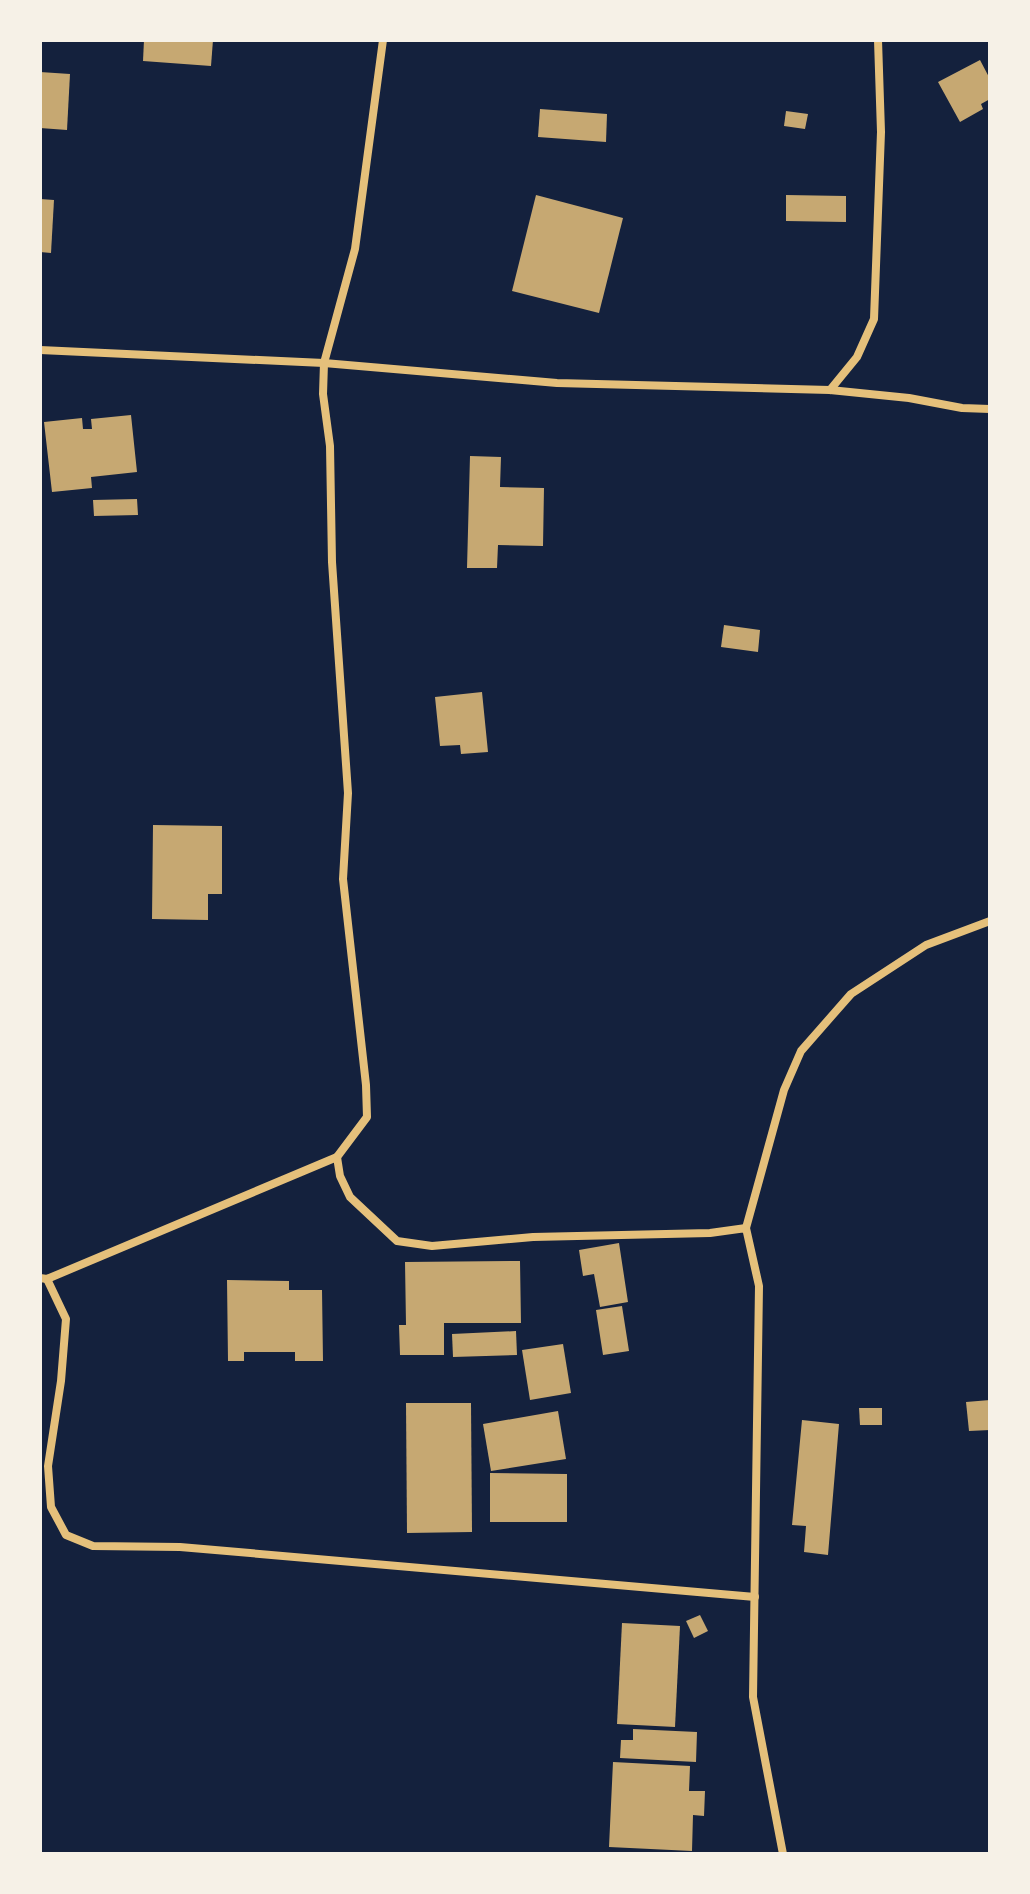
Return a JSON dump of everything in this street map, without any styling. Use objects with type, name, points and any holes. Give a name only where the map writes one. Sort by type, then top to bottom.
[{"type":"street","points":[[383,40],[355,249],[324,363],[323,394],[330,446],[332,562],[348,793],[343,879],[367,1117],[337,1157],[288,1180],[44,1278],[66,1319],[61,1381],[48,1466],[51,1507],[66,1535],[93,1546],[180,1547],[755,1597]]},
{"type":"street","points":[[830,390],[857,357],[874,319],[881,132],[878,40]]},
{"type":"street","points":[[40,350],[324,363],[557,383],[830,390],[990,409]]},
{"type":"street","points":[[783,1854],[753,1697],[759,1286],[746,1228],[784,1090],[801,1051],[851,994],[926,945],[990,921]]},
{"type":"street","points":[[337,1157],[340,1176],[350,1197],[372,1221],[397,1241],[432,1246],[533,1237],[710,1233],[746,1228]]},
{"type":"building","points":[[144,40],[213,40],[211,66],[143,61]]},
{"type":"building","points":[[980,60],[990,79],[990,99],[981,104],[983,109],[960,122],[938,82]]},
{"type":"building","points":[[40,72],[70,74],[67,130],[40,128]]},
{"type":"building","points":[[540,109],[607,114],[606,142],[538,137]]},
{"type":"building","points":[[786,111],[808,114],[805,129],[784,126]]},
{"type":"building","points":[[536,195],[623,218],[599,313],[512,291]]},
{"type":"building","points":[[786,195],[846,196],[846,222],[786,221]]},
{"type":"building","points":[[40,199],[54,200],[51,253],[40,252]]},
{"type":"building","points":[[131,415],[137,472],[91,477],[92,488],[52,492],[44,422],[82,418],[83,429],[92,429],[91,419]]},
{"type":"building","points":[[470,456],[501,457],[500,487],[544,488],[543,546],[498,545],[497,568],[467,568]]},
{"type":"building","points":[[137,499],[138,515],[94,516],[93,500]]},
{"type":"building","points":[[724,625],[760,630],[758,652],[721,647]]},
{"type":"building","points":[[482,692],[488,752],[461,754],[460,745],[440,746],[435,697]]},
{"type":"building","points":[[153,825],[222,826],[222,894],[208,894],[208,920],[152,919]]},
{"type":"building","points":[[619,1243],[628,1302],[600,1307],[594,1274],[583,1276],[579,1250]]},
{"type":"building","points":[[520,1261],[521,1323],[444,1323],[444,1355],[400,1355],[399,1325],[406,1325],[405,1262]]},
{"type":"building","points":[[227,1280],[289,1281],[289,1290],[322,1290],[323,1361],[295,1361],[295,1352],[244,1352],[244,1361],[228,1361]]},
{"type":"building","points":[[622,1306],[629,1351],[603,1355],[596,1310]]},
{"type":"building","points":[[516,1331],[517,1355],[453,1357],[452,1334]]},
{"type":"building","points":[[563,1344],[571,1393],[530,1400],[522,1350]]},
{"type":"building","points":[[990,1400],[990,1430],[969,1431],[966,1402]]},
{"type":"building","points":[[406,1403],[471,1403],[472,1532],[407,1533]]},
{"type":"building","points":[[859,1408],[882,1408],[882,1425],[860,1425]]},
{"type":"building","points":[[558,1411],[566,1459],[491,1471],[483,1424]]},
{"type":"building","points":[[802,1420],[839,1424],[828,1555],[804,1552],[806,1526],[792,1525]]},
{"type":"building","points":[[490,1473],[567,1474],[567,1522],[490,1522]]},
{"type":"building","points":[[700,1615],[708,1631],[694,1638],[686,1621]]},
{"type":"building","points":[[622,1623],[680,1626],[675,1727],[617,1724]]},
{"type":"building","points":[[633,1729],[697,1732],[696,1762],[620,1758],[621,1740],[633,1740]]},
{"type":"building","points":[[613,1762],[690,1766],[689,1791],[705,1791],[704,1816],[693,1815],[692,1851],[609,1847]]}]
